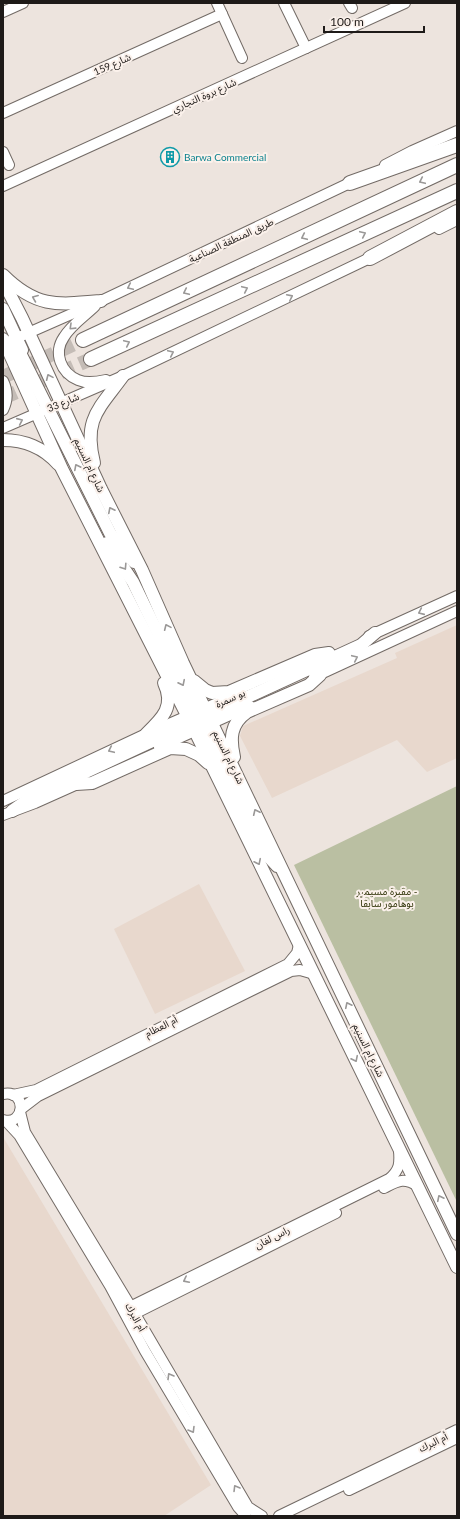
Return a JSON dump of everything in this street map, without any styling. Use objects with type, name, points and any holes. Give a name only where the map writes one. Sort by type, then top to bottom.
[{"type":"highway","points":[[350,183],[457,144]]},
{"type":"highway","points":[[83,340],[457,165]]},
{"type":"highway","points":[[91,359],[457,191]]},
{"type":"highway","points":[[370,258],[457,212]]},
{"type":"main road","points":[[3,274],[20,290],[39,300],[59,304],[101,301]]},
{"type":"main road","name":"شارع ام السنيم","points":[[3,281],[29,333],[101,489],[142,570],[183,663],[200,719],[210,764],[457,1267]]},
{"type":"main road","points":[[3,309],[44,397],[50,402],[60,403]]},
{"type":"main road","name":"شارع ام السنيم","points":[[4,342],[42,411],[62,469],[143,630],[240,779],[457,1234]]},
{"type":"main road","points":[[101,489],[91,450],[90,429],[93,419],[123,376]]},
{"type":"main road","points":[[42,411],[110,533],[120,547],[142,570]]},
{"type":"main road","points":[[3,440],[28,444],[50,456],[62,469]]},
{"type":"main road","points":[[78,500],[133,582],[266,854],[285,875]]},
{"type":"main road","points":[[143,630],[149,651],[165,686],[169,704],[161,719],[146,734]]},
{"type":"main road","points":[[8,813],[32,797],[361,646],[375,634]]},
{"type":"main road","points":[[183,663],[197,684],[205,690],[217,693],[229,692],[315,655],[329,654]]},
{"type":"main road","points":[[240,779],[234,758],[231,739],[233,727],[237,721],[247,712],[309,685],[320,675]]},
{"type":"main road","points":[[76,784],[92,783],[170,748],[186,749],[210,764]]},
{"type":"street","points":[[3,12],[23,3]]},
{"type":"street","points":[[216,3],[242,58]]},
{"type":"street","points":[[284,3],[306,48]]},
{"type":"street","name":"شارع بروة التجاري","points":[[3,186],[405,3]]},
{"type":"street","name":"شارع 159","points":[[3,113],[222,14]]},
{"type":"street","name":"طريق المنطقة الصناعية","points":[[4,342],[17,339],[101,301],[350,183],[412,151],[457,131]]},
{"type":"street","points":[[3,152],[9,165]]},
{"type":"street","points":[[101,301],[64,337],[60,346],[59,359],[66,372],[78,380],[94,382],[123,376],[370,258],[457,220]]},
{"type":"street","name":"شارع 33","points":[[3,428],[123,376]]},
{"type":"street","points":[[3,381],[6,387],[7,397],[3,410]]},
{"type":"street","name":"بو سمرة","points":[[8,813],[35,803],[76,784],[329,654],[457,596]]},
{"type":"street","name":"بو سمرة","points":[[3,801],[146,734],[200,719],[320,675],[457,611]]},
{"type":"street","name":"أم العظام","points":[[4,1121],[12,1120],[17,1117],[21,1110],[38,1096],[288,964],[297,953],[299,945]]},
{"type":"street","name":"أم العظام","points":[[6,1093],[36,1090],[291,971],[300,970],[314,974]]},
{"type":"street","name":"أم البرك","points":[[6,1093],[19,1100],[26,1132],[113,1284],[145,1351],[238,1506],[246,1516]]},
{"type":"street","name":"أم البرك","points":[[4,1121],[19,1135],[113,1284]]},
{"type":"street","name":"راس لفان","points":[[128,1313],[389,1178],[395,1174],[399,1168],[398,1146]]},
{"type":"street","name":"راس لفان","points":[[128,1313],[392,1184],[407,1180],[418,1186]]},
{"type":"street","name":"أم البرك","points":[[128,1313],[248,1507],[262,1516]]},
{"type":"street","name":"أم البرك","points":[[278,1516],[457,1430]]},
{"type":"street","name":"أم البرك","points":[[294,1516],[457,1438]]},
{"type":"shaded area","points":[[457,625],[457,758],[427,772],[397,740],[272,798],[240,736],[243,726],[397,658],[395,653]]},
{"type":"shaded area","points":[[199,884],[245,971],[155,1014],[114,929]]},
{"type":"shaded area","points":[[3,1137],[211,1485],[164,1516],[3,1516]]},
{"type":"green space","name":"مقبرة مسيمير - بوهامور سابقاً","points":[[457,786],[457,1202],[294,865]]},
{"type":"tunnel","points":[[3,377],[83,340]]},
{"type":"tunnel","points":[[3,398],[91,359]]},
{"type":"place","name":"Barwa Commercial","points":[[170,157]]}]
